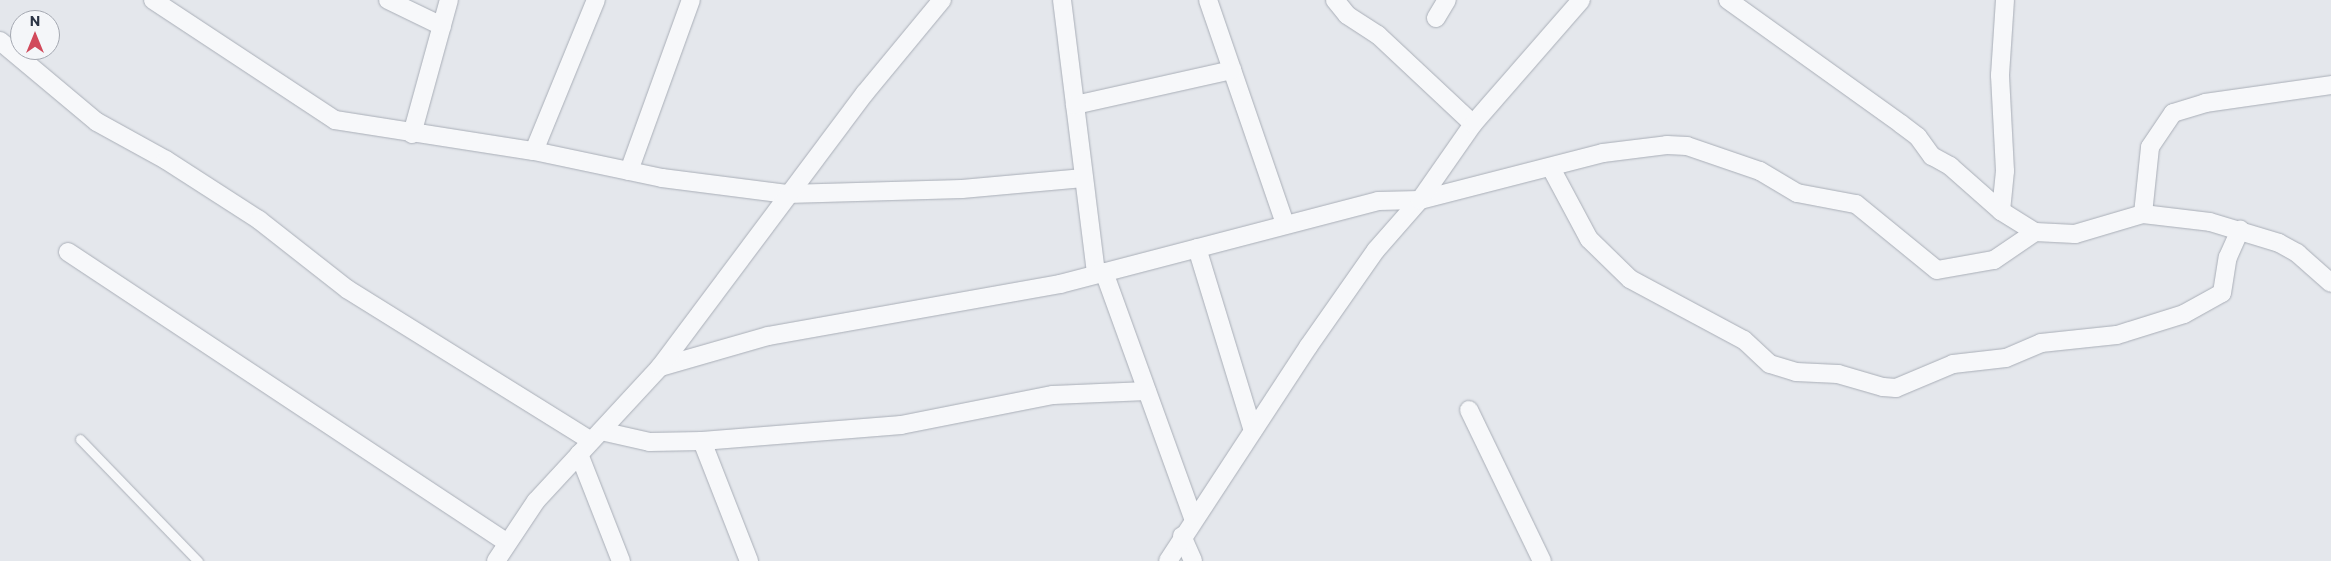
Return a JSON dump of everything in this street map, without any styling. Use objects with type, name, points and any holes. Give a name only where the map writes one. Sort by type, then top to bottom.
[{"type":"street","points":[[154,0],[335,120],[412,134],[534,151],[629,171],[787,194],[962,189],[1084,178]]},
{"type":"street","points":[[388,0],[442,26]]},
{"type":"street","points":[[412,134],[449,0]]},
{"type":"street","points":[[534,151],[596,0]]},
{"type":"street","points":[[629,171],[690,0]]},
{"type":"street","points":[[496,561],[506,542],[536,501],[660,367],[787,194],[865,93],[942,0]]},
{"type":"street","points":[[1062,0],[1084,178],[1100,273],[1147,391],[1194,520]]},
{"type":"street","points":[[1208,0],[1285,224]]},
{"type":"street","points":[[1335,0],[1347,15],[1378,35],[1473,124]]},
{"type":"street","points":[[1436,18],[1448,0]]},
{"type":"street","points":[[1168,561],[1182,536],[1353,283],[1420,200],[1473,124],[1581,0]]},
{"type":"street","points":[[1728,0],[1901,124],[1918,138],[1932,156],[1950,166],[2001,211],[2035,232],[2075,234],[2142,214],[2210,222],[2267,237],[2297,253],[2331,283]]},
{"type":"street","points":[[2001,211],[2005,171],[2000,75],[2005,0]]},
{"type":"street","points":[[0,41],[97,122],[166,160],[259,220],[347,289],[596,436],[650,442],[702,440],[901,425],[1053,395],[1147,391]]},
{"type":"street","points":[[1075,105],[1232,70]]},
{"type":"street","points":[[2142,214],[2150,147],[2174,114],[2205,103],[2331,85]]},
{"type":"street","points":[[660,367],[768,336],[1030,290],[1378,201],[1420,200],[1504,176],[1551,168],[1614,150],[1686,146],[1760,171],[1797,193],[1856,204],[1937,270],[1994,260],[2035,232]]},
{"type":"street","points":[[1551,168],[1589,239],[1630,279],[1744,340],[1770,364],[1796,372],[1838,374],[1883,387],[1896,388],[1953,364],[2006,358],[2041,343],[2117,334],[2184,314],[2222,293],[2228,257],[2240,230]]},
{"type":"street","points":[[1198,248],[1253,431]]},
{"type":"street","points":[[68,252],[506,542]]},
{"type":"street","points":[[1469,410],[1542,561]]},
{"type":"street","points":[[702,440],[749,561]]},
{"type":"street","points":[[580,454],[621,561]]},
{"type":"street","points":[[1182,536],[1193,561]]},
{"type":"lane","points":[[80,439],[198,561]]}]
